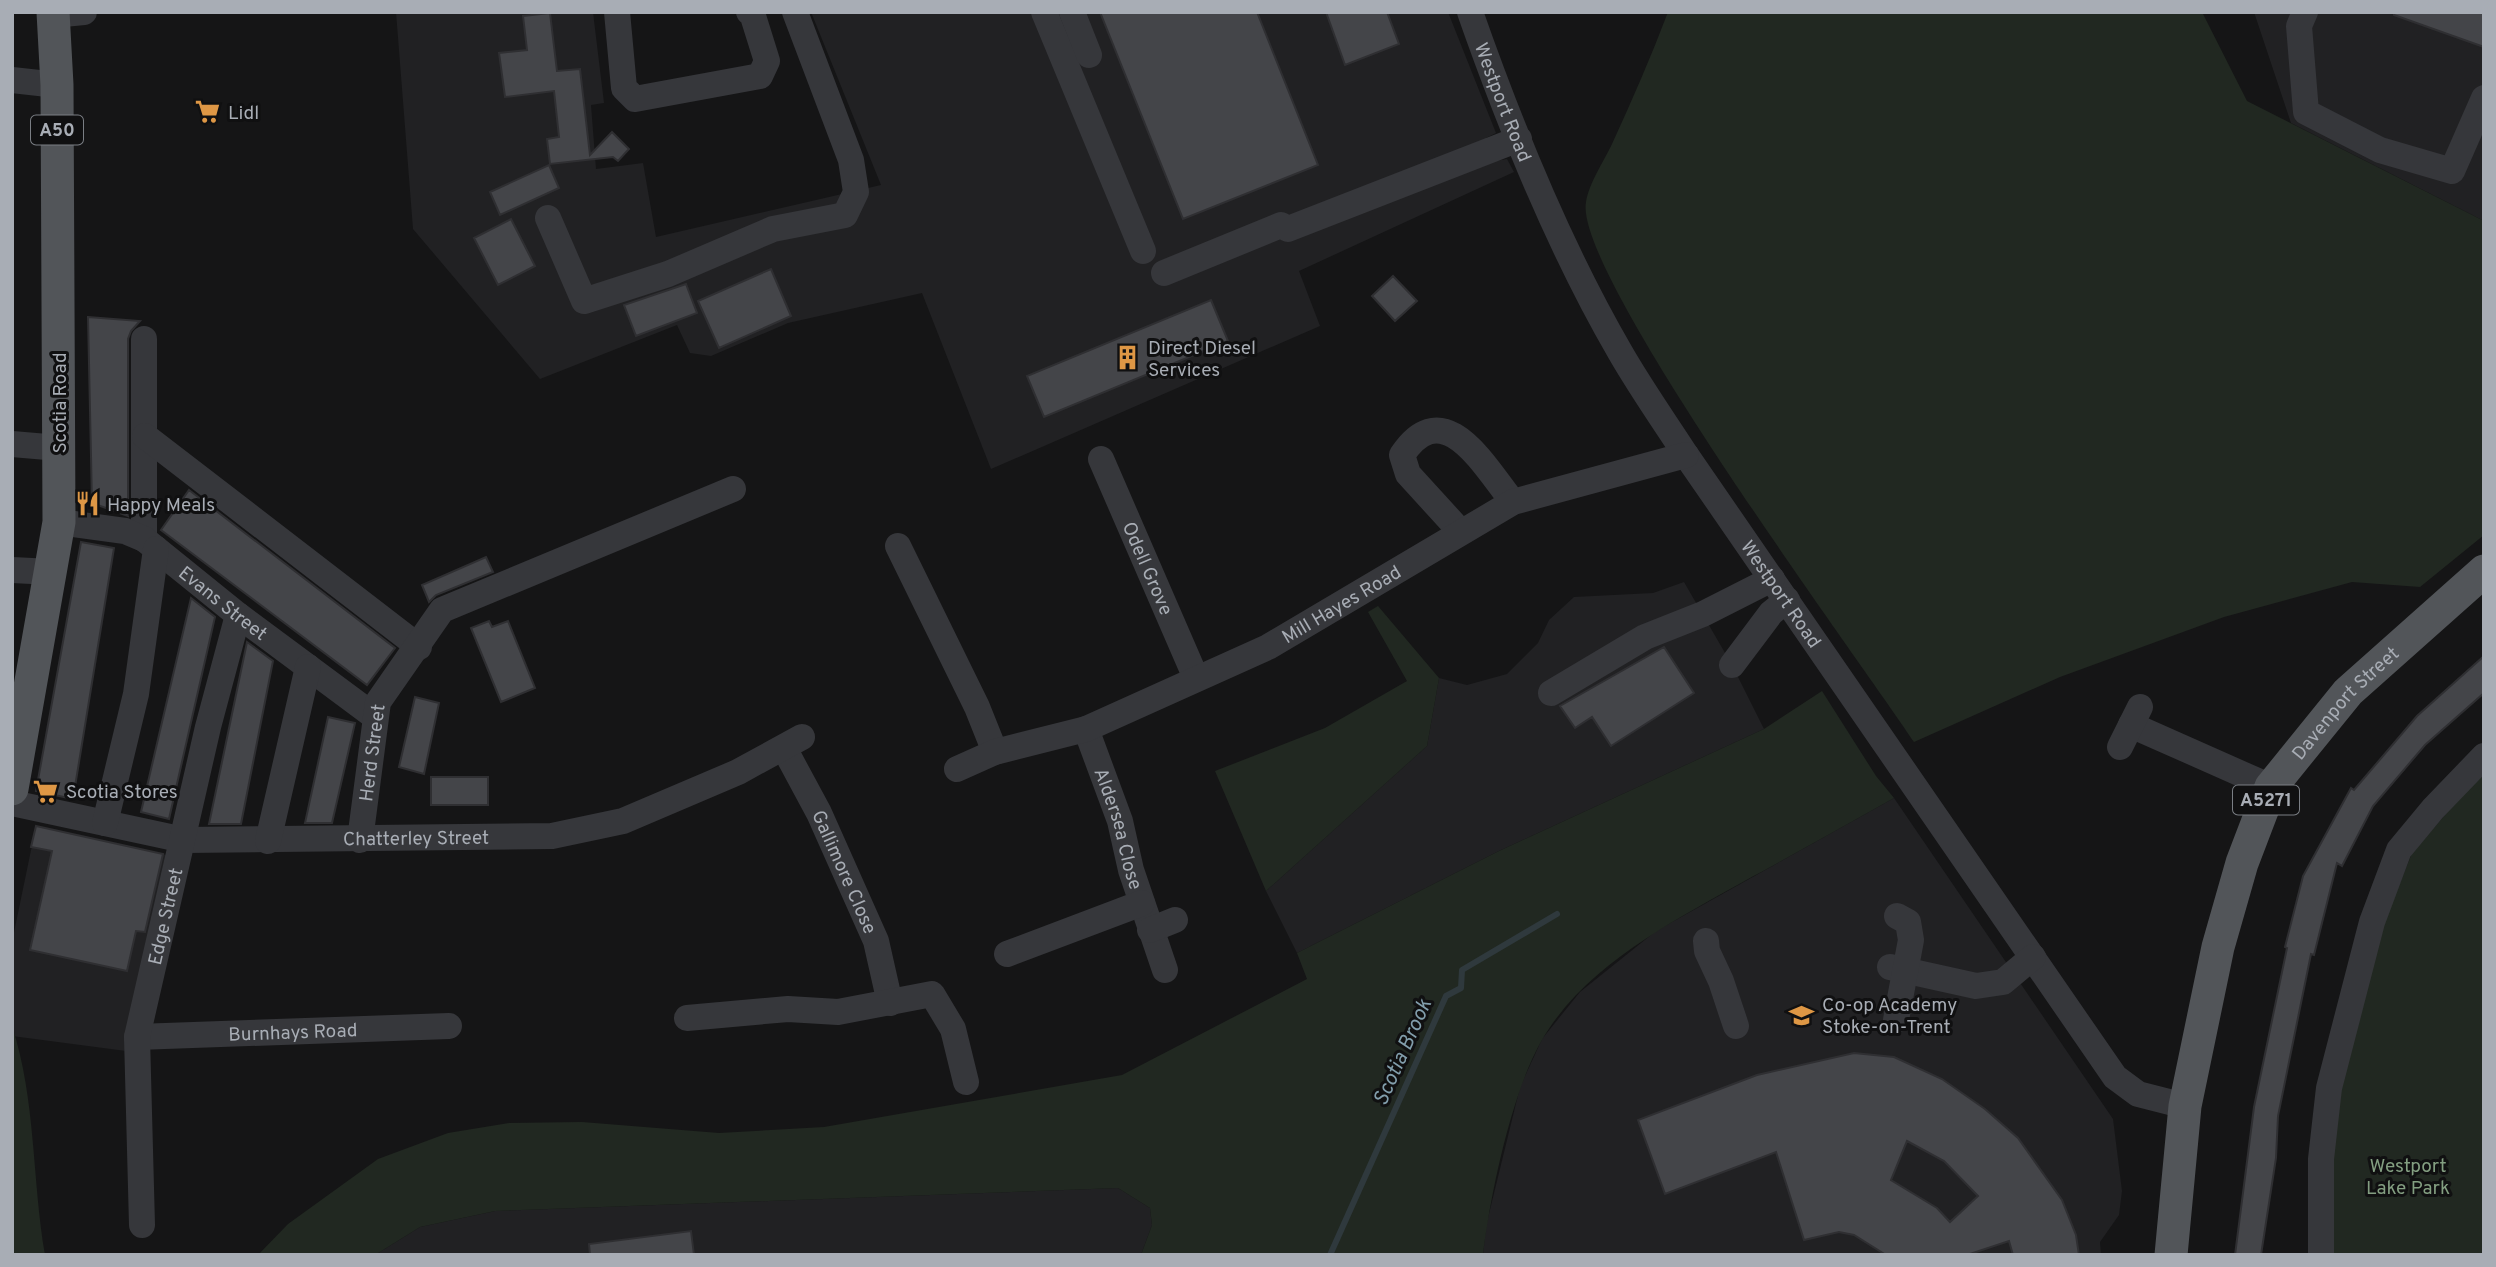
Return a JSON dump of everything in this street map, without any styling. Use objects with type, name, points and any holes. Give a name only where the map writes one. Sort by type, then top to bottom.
[{"type":"main road","name":"Scotia Road","points":[[12,789],[59,522],[57,85],[64,13]]},
{"type":"main road","name":"Davenport Street","points":[[2185,1106],[2218,947],[2242,863],[2271,787],[2305,741],[2348,692],[2484,572]]},
{"type":"main road","name":"A5271","points":[[2171,1255],[2185,1106]]},
{"type":"street","points":[[617,12],[624,88],[635,99],[760,76],[767,61],[752,13],[749,12]]},
{"type":"street","points":[[548,218],[584,301],[668,274],[774,229],[845,215],[856,192],[851,160],[795,12]]},
{"type":"street","points":[[1044,12],[1143,251]]},
{"type":"street","points":[[1072,12],[1089,55]]},
{"type":"street","name":"Westport Road","points":[[1469,12],[1519,139],[1570,255],[1620,352],[1686,454],[2115,1077],[2138,1094],[2185,1106]]},
{"type":"street","points":[[2305,12],[2299,26],[2306,112],[2380,150],[2452,171],[2484,99]]},
{"type":"street","points":[[12,80],[57,85]]},
{"type":"street","points":[[1164,273],[1281,225],[1288,229],[1519,139]]},
{"type":"street","points":[[105,823],[136,694],[150,544],[144,339]]},
{"type":"street","points":[[1460,531],[1408,474],[1402,455],[1413,439],[1425,431],[1441,429],[1457,437],[1513,502]]},
{"type":"street","points":[[145,436],[422,643]]},
{"type":"street","points":[[12,444],[59,448]]},
{"type":"street","name":"Mill Hayes Road","points":[[957,769],[995,752],[1086,729],[1268,647],[1513,502],[1686,454]]},
{"type":"street","name":"Odell Grove","points":[[1101,458],[1196,678]]},
{"type":"street","name":"Herd Street","points":[[360,840],[374,716],[378,702],[422,643],[442,610],[733,489]]},
{"type":"street","name":"Evans Street","points":[[59,522],[125,531],[150,544],[238,615],[374,716]]},
{"type":"street","points":[[898,545],[977,707],[995,752]]},
{"type":"street","points":[[12,570],[52,572]]},
{"type":"street","points":[[1732,665],[1771,613],[1780,590]]},
{"type":"street","points":[[1551,694],[1645,637],[1703,614],[1780,590]]},
{"type":"street","name":"Edge Street","points":[[142,1225],[137,1037],[208,727],[238,615]]},
{"type":"street","points":[[268,841],[308,667]]},
{"type":"street","points":[[2130,726],[2271,787]]},
{"type":"street","name":"Aldersea Close","points":[[1086,729],[1120,821],[1150,930],[1165,970]]},
{"type":"street","name":"Chatterley Street","points":[[12,803],[184,840],[552,836],[623,821],[738,772],[793,742]]},
{"type":"street","name":"Gallimore Close","points":[[793,742],[819,813],[876,941],[890,1003]]},
{"type":"street","points":[[2321,1255],[2321,1159],[2329,1088],[2371,922],[2399,850],[2432,809],[2484,757]]},
{"type":"street","points":[[1007,954],[1142,903]]},
{"type":"street","points":[[1896,1020],[1898,969],[1911,940],[1908,922],[1897,916]]},
{"type":"street","points":[[1150,930],[1175,920]]},
{"type":"street","points":[[1706,941],[1707,951],[1721,981],[1736,1027]]},
{"type":"street","points":[[1898,969],[1976,986],[2003,982],[2033,957]]},
{"type":"street","points":[[687,1018],[788,1009],[838,1012],[932,994],[953,1029],[966,1082]]},
{"type":"street","name":"Burnhays Road","points":[[137,1037],[449,1026]]},
{"type":"shaded area","points":[[396,12],[593,12],[604,103],[591,105],[596,169],[643,163],[656,237],[881,185],[811,12],[1448,12],[1496,133],[1486,138],[1495,161],[1507,159],[1514,172],[1299,271],[1320,326],[991,469],[922,293],[788,323],[711,356],[690,353],[677,325],[540,379],[413,229]]},
{"type":"shaded area","points":[[2254,12],[2484,12],[2484,221],[2291,123]]},
{"type":"shaded area","points":[[1684,582],[1732,665],[1764,729],[1499,851],[1297,953],[1266,891],[1427,746],[1439,678],[1467,685],[1507,674],[1538,643],[1549,620],[1574,597],[1653,593]]},
{"type":"shaded area","name":"Co-op Academy Stoke-on-Trent","points":[[1894,798],[2113,1119],[2122,1191],[2119,1215],[2100,1242],[2101,1255],[1483,1255],[1486,1226],[1520,1087],[1542,1039],[1580,992],[1656,931]]},
{"type":"shaded area","points":[[36,826],[167,855],[126,1051],[12,1036],[12,942]]},
{"type":"shaded area","points":[[1118,1188],[1150,1208],[1152,1225],[1141,1255],[375,1255],[420,1227],[495,1211]]},
{"type":"green space","points":[[1668,12],[2202,12],[2247,101],[2484,221],[2484,535],[2420,587],[2352,582],[2224,617],[2060,677],[1914,742],[1725,469],[1624,305],[1594,242],[1586,202],[1588,195]]},
{"type":"green space","points":[[1378,606],[1439,678],[1427,746],[1266,891],[1215,771],[1325,728],[1407,681],[1368,612]]},
{"type":"green space","points":[[1822,691],[1876,776],[1894,798],[1635,946],[1582,989],[1560,1013],[1531,1061],[1512,1115],[1497,1174],[1483,1255],[1141,1255],[1152,1225],[1150,1208],[1118,1188],[495,1211],[420,1227],[375,1255],[258,1255],[288,1224],[378,1159],[448,1133],[509,1123],[582,1122],[719,1133],[824,1127],[1122,1075],[1307,979],[1297,953],[1499,851],[1764,729]]},
{"type":"green space","name":"Westport Lake Park","points":[[2484,770],[2484,1255],[2330,1255],[2334,1113],[2362,978],[2412,853]]},
{"type":"green space","points":[[12,1026],[30,1110],[45,1255],[12,1255]]},
{"type":"building","points":[[1100,12],[1257,12],[1318,165],[1183,219]]},
{"type":"building","points":[[1326,12],[1387,12],[1399,44],[1345,65]]},
{"type":"building","points":[[2394,12],[2484,12],[2484,47],[2394,15]]},
{"type":"building","points":[[550,13],[557,71],[580,69],[590,155],[612,132],[629,149],[618,161],[613,157],[550,164],[547,139],[559,137],[554,91],[505,97],[499,53],[527,50],[523,16]]},
{"type":"building","points":[[549,165],[559,188],[500,215],[490,192]]},
{"type":"building","points":[[511,219],[535,266],[498,285],[474,238]]},
{"type":"building","points":[[771,269],[791,316],[719,348],[698,301]]},
{"type":"building","points":[[1393,276],[1417,301],[1395,321],[1372,296]]},
{"type":"building","points":[[686,284],[697,313],[636,336],[624,305]]},
{"type":"building","name":"Direct Diesel Services","points":[[1211,300],[1228,341],[1044,417],[1027,376]]},
{"type":"building","points":[[88,317],[140,321],[128,339],[128,516],[92,503]]},
{"type":"building","points":[[189,490],[395,648],[367,685],[161,530]]},
{"type":"building","points":[[81,542],[114,548],[73,799],[36,791]]},
{"type":"building","points":[[486,557],[493,572],[436,595],[429,602],[422,585]]},
{"type":"building","points":[[191,598],[215,617],[169,819],[141,812]]},
{"type":"building","points":[[489,621],[492,627],[508,621],[535,688],[501,702],[471,628]]},
{"type":"building","points":[[247,642],[273,661],[241,824],[209,824]]},
{"type":"building","points":[[1664,647],[1694,693],[1611,746],[1592,717],[1575,728],[1560,706]]},
{"type":"building","points":[[2484,656],[2484,693],[2425,745],[2373,806],[2342,866],[2337,863],[2314,955],[2311,954],[2278,1116],[2276,1158],[2261,1255],[2235,1255],[2254,1107],[2287,948],[2285,947],[2303,876],[2351,788],[2354,790],[2417,716]]},
{"type":"building","points":[[415,697],[439,703],[424,774],[399,767]]},
{"type":"building","points":[[328,717],[355,723],[332,823],[305,823]]},
{"type":"building","points":[[431,777],[488,777],[488,805],[431,805]]},
{"type":"building","points":[[36,826],[163,854],[145,932],[136,931],[127,971],[30,950],[52,851],[31,847]]},
{"type":"building","points":[[1854,1053],[1894,1057],[1942,1079],[1985,1109],[2018,1138],[2062,1200],[2076,1235],[2079,1255],[2013,1255],[2009,1241],[1967,1255],[1886,1255],[1854,1235],[1839,1232],[1804,1240],[1776,1152],[1665,1194],[1638,1120],[1757,1075]],"holes":[[[1907,1141],[1944,1161],[1978,1196],[1950,1222],[1937,1208],[1891,1180]]]},
{"type":"building","points":[[691,1231],[694,1255],[590,1255],[589,1244]]},
{"type":"waterway","name":"Scotia Brook","points":[[1330,1255],[1446,996],[1461,988],[1462,970],[1557,914]]},
{"type":"place","name":"Lidl","points":[[208,112]]},
{"type":"place","name":"Direct Diesel Services","points":[[1128,358]]},
{"type":"place","name":"Happy Meals","points":[[87,504]]},
{"type":"place","name":"Scotia Stores","points":[[46,791]]},
{"type":"place","name":"Co-op Academy Stoke-on-Trent","points":[[1802,1015]]}]
